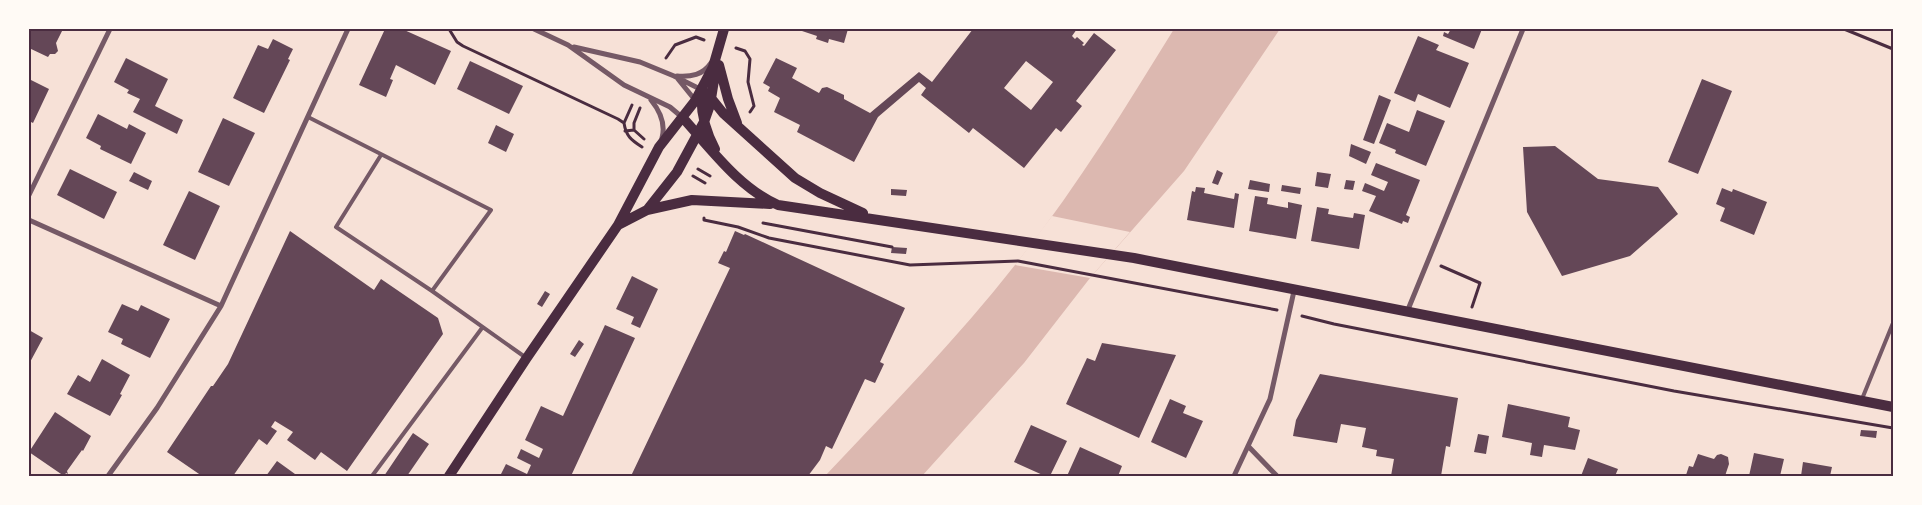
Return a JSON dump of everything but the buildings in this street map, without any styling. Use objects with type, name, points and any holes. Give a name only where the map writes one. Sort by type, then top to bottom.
[{"type":"main road","points":[[647,210],[679,168],[698,135],[696,112],[702,90],[713,67],[724,29]]},
{"type":"main road","points":[[450,476],[526,359],[618,225],[656,151],[711,98],[718,49]]},
{"type":"main road","points":[[718,49],[719,64],[728,99],[740,128]]},
{"type":"main road","points":[[702,90],[723,113],[795,178],[852,209],[890,221]]},
{"type":"main road","points":[[696,112],[723,113]]},
{"type":"main road","points":[[696,112],[698,135],[750,189],[778,204]]},
{"type":"main road","points":[[696,112],[720,159]]},
{"type":"main road","points":[[618,225],[647,210],[692,200],[705,199],[778,204],[1134,258],[1294,291],[1893,407]]},
{"type":"street","points":[[29,195],[110,29]]},
{"type":"street","points":[[108,476],[157,408],[221,306],[348,29]]},
{"type":"street","points":[[534,29],[568,45],[617,81],[670,107],[696,112]]},
{"type":"street","points":[[1407,313],[1523,29]]},
{"type":"street","points":[[568,45],[640,62],[702,90]]},
{"type":"street","points":[[674,76],[690,76],[700,73],[708,68],[718,49]]},
{"type":"street","points":[[674,76],[684,86],[696,112]]},
{"type":"street","points":[[650,97],[662,120],[663,135],[656,151]]},
{"type":"street","points":[[670,107],[696,112]]},
{"type":"street","points":[[29,220],[221,306]]},
{"type":"street","points":[[1234,476],[1270,399],[1294,291]]},
{"type":"street","points":[[1248,446],[1277,476]]},
{"type":"lane","points":[[308,117],[491,210],[432,292]]},
{"type":"lane","points":[[381,154],[336,227],[526,359]]},
{"type":"lane","points":[[1861,401],[1893,323]]},
{"type":"lane","points":[[372,476],[482,328]]},
{"type":"path","points":[[449,29],[457,42],[463,46],[618,119],[624,123],[625,131],[630,139],[656,151]]},
{"type":"path","points":[[1844,29],[1893,49]]},
{"type":"path","points":[[679,168],[706,184],[704,220],[738,227],[769,238],[910,265],[1018,261],[1289,312],[1334,324],[1674,391],[1893,428]]},
{"type":"path","points":[[768,224],[892,247]]},
{"type":"path","points":[[1419,282],[1440,266],[1480,282],[1461,349]]},
{"type":"shaded area","points":[[1174,29],[1280,29],[1184,171],[1090,278],[1024,363],[922,476],[825,476],[947,346],[1037,237],[1118,119]]},
{"type":"pier","points":[[1052,216],[1130,232],[1090,278],[1015,265]]}]
